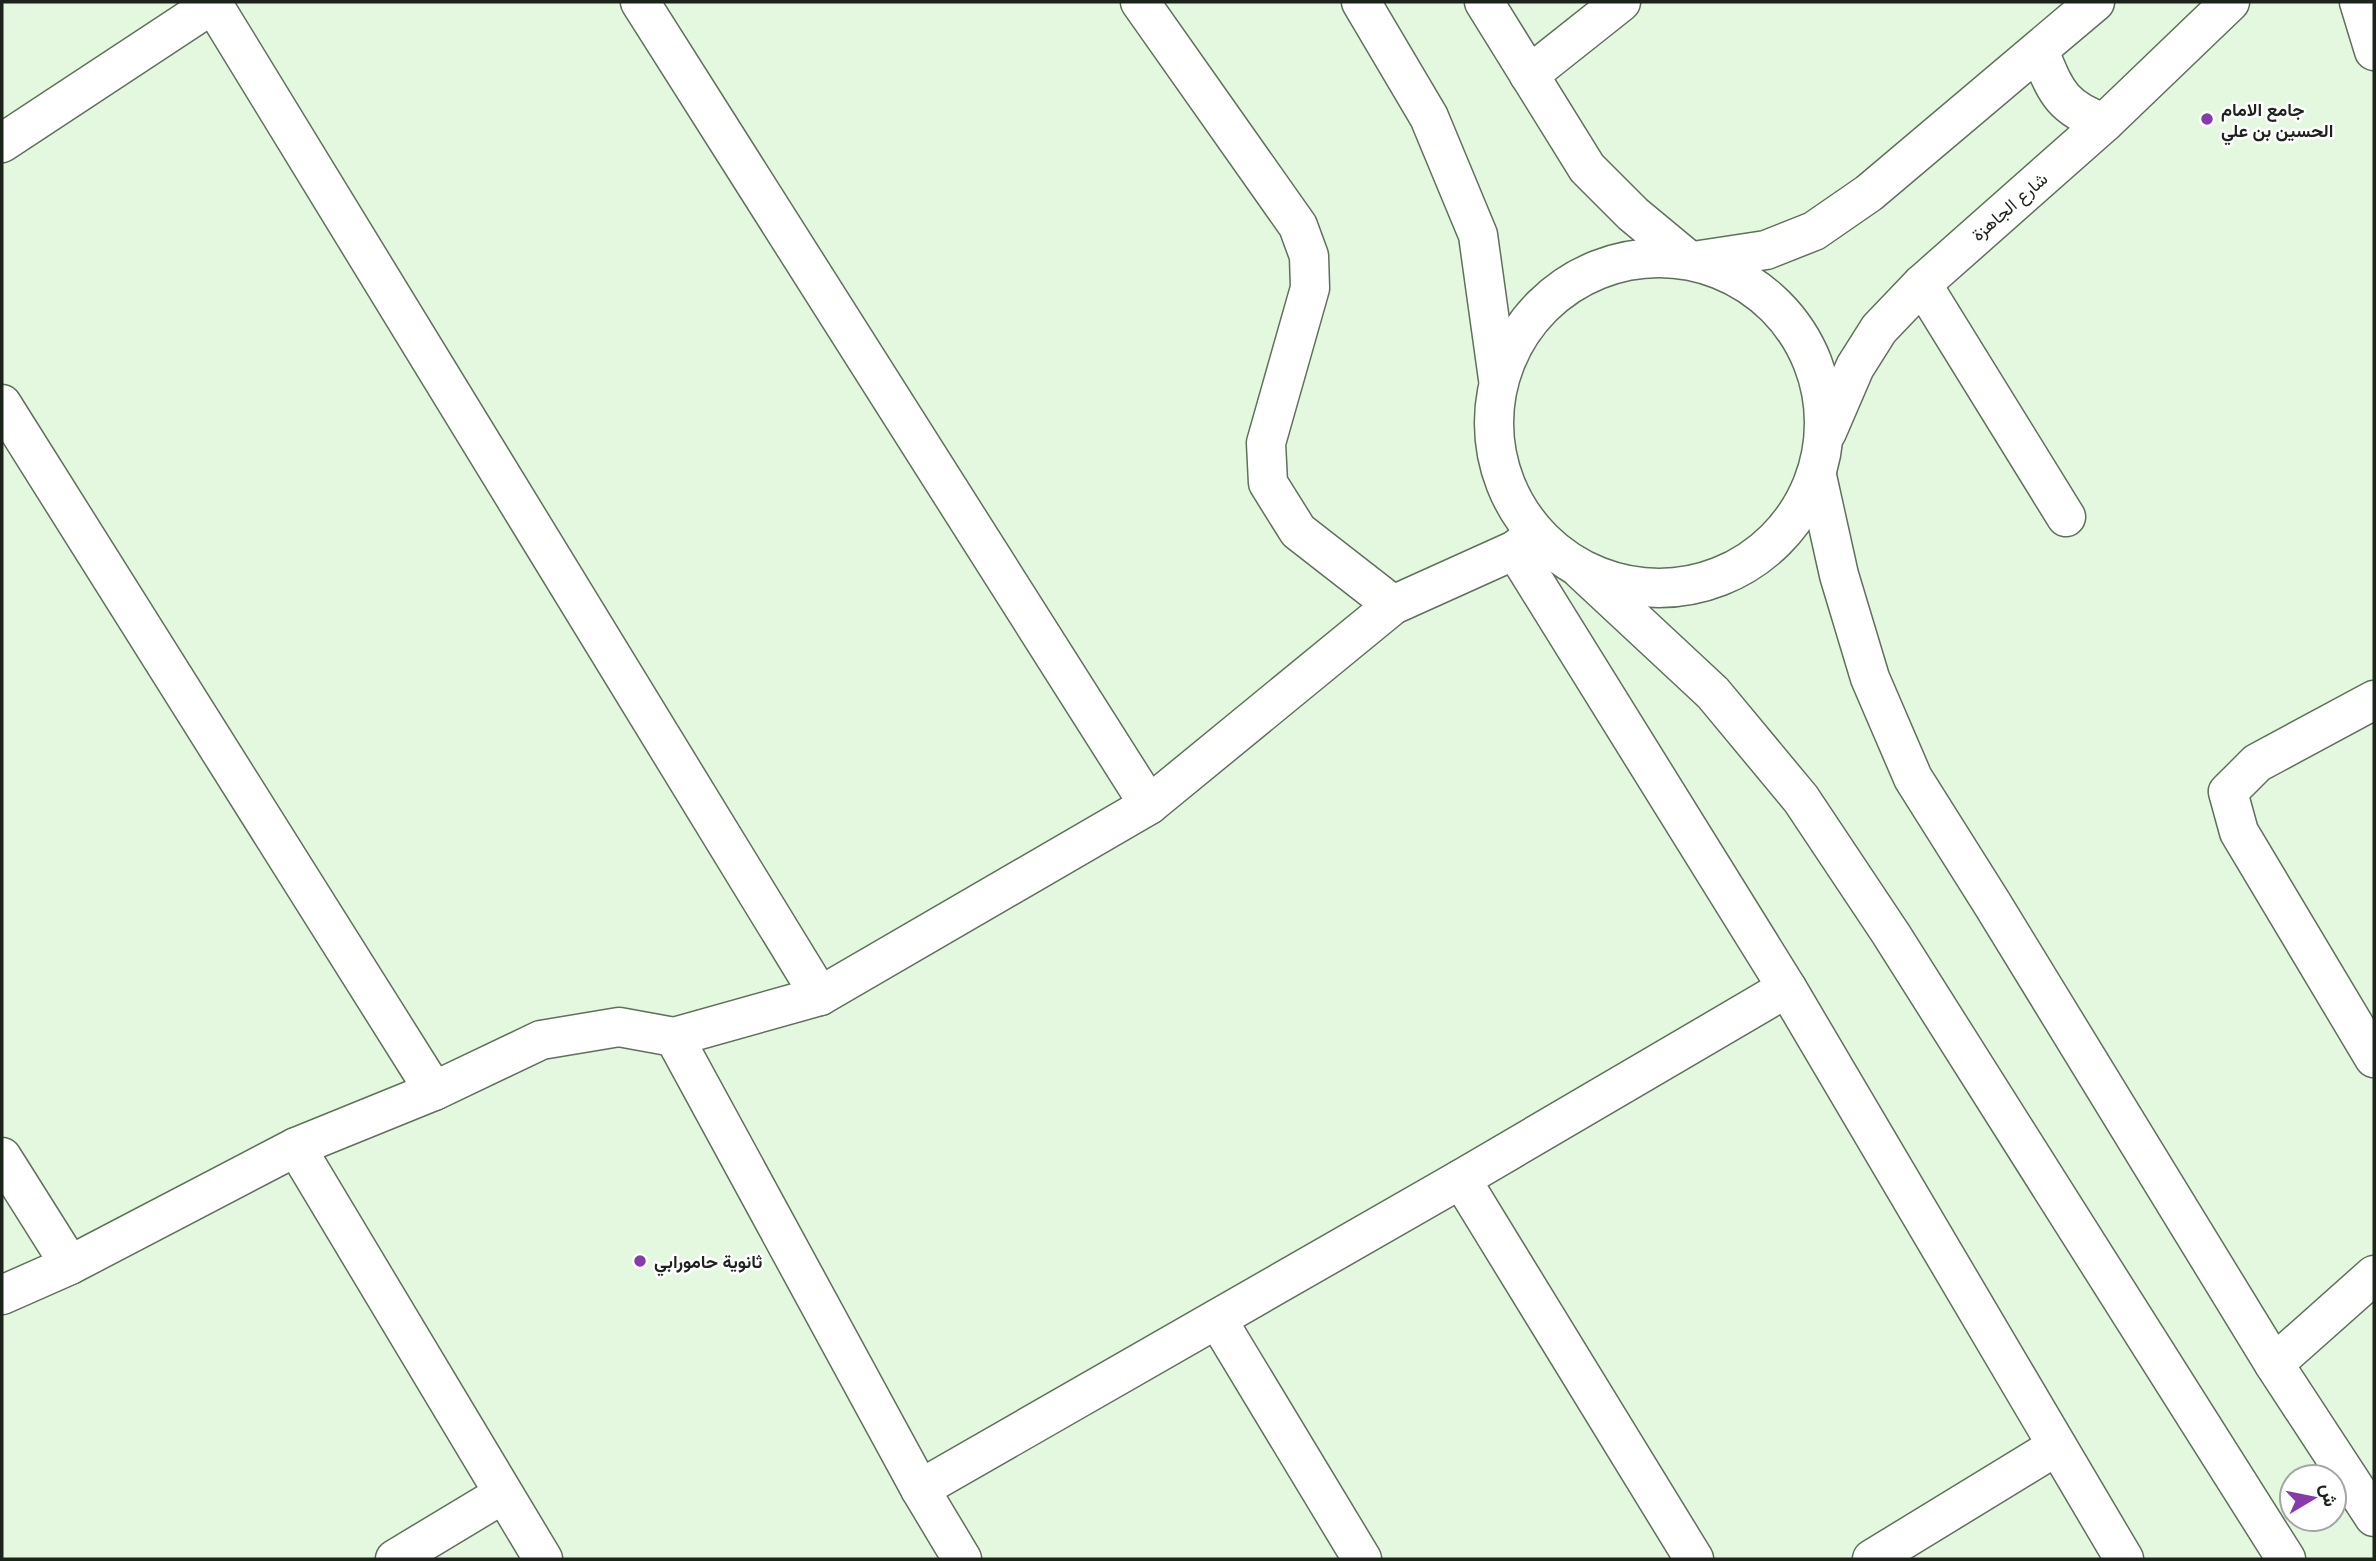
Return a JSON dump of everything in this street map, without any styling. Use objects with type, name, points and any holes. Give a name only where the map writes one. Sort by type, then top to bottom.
[{"type":"street","points":[[640,2],[1149,805]]},
{"type":"street","points":[[1140,2],[1298,226],[1309,256],[1310,288],[1266,443],[1268,483],[1298,531],[1393,604]]},
{"type":"street","points":[[1361,2],[1429,117],[1478,235],[1498,379],[1493,434],[1506,488],[1525,542],[2124,1559]]},
{"type":"street","points":[[1484,2],[1587,168],[1633,214],[1693,259],[1753,285],[1795,326],[1820,379],[1824,437],[1817,476],[1789,527],[1746,565],[1693,587],[1636,588],[1581,570],[1525,542]]},
{"type":"street","points":[[1530,75],[1621,2]]},
{"type":"street","points":[[1498,379],[1524,324],[1569,282],[1625,259],[1693,259],[1766,250],[1814,231],[1869,193],[2095,2]]},
{"type":"street","name":"شارع الجاهزة","points":[[1824,437],[1855,367],[1879,329],[1922,284],[2104,123],[2230,2]]},
{"type":"street","points":[[2359,2],[2374,51]]},
{"type":"street","points":[[2,143],[214,3],[820,996]]},
{"type":"street","points":[[2039,51],[2063,100],[2081,115],[2104,123]]},
{"type":"street","points":[[1922,284],[2066,517]]},
{"type":"street","points":[[2,404],[433,1091]]},
{"type":"street","points":[[1817,476],[1839,575],[1870,678],[1913,778],[2274,1364],[2374,1517]]},
{"type":"street","points":[[2,1295],[70,1265],[296,1147],[433,1091],[541,1041],[619,1027],[674,1037],[820,996],[1149,805],[1393,604],[1525,542]]},
{"type":"street","points":[[1581,570],[1713,693],[1801,799],[1891,934],[2287,1559]]},
{"type":"street","points":[[2374,700],[2257,763],[2228,792],[2239,832],[2374,1058]]},
{"type":"street","points":[[920,1489],[1461,1179],[1787,988]]},
{"type":"street","points":[[674,1037],[920,1489],[962,1559]]},
{"type":"street","points":[[296,1147],[543,1559]]},
{"type":"street","points":[[2,1157],[70,1265]]},
{"type":"street","points":[[1461,1179],[1694,1559]]},
{"type":"street","points":[[2274,1364],[2374,1275]]},
{"type":"street","points":[[1217,1319],[1362,1559]]},
{"type":"street","points":[[1872,1559],[2057,1446]]},
{"type":"street","points":[[395,1559],[503,1494]]},
{"type":"place","name":"جامع الامام الحسين بن علي","points":[[2207,119]]},
{"type":"place","name":"ثانوية حامورابي","points":[[640,1261]]}]
